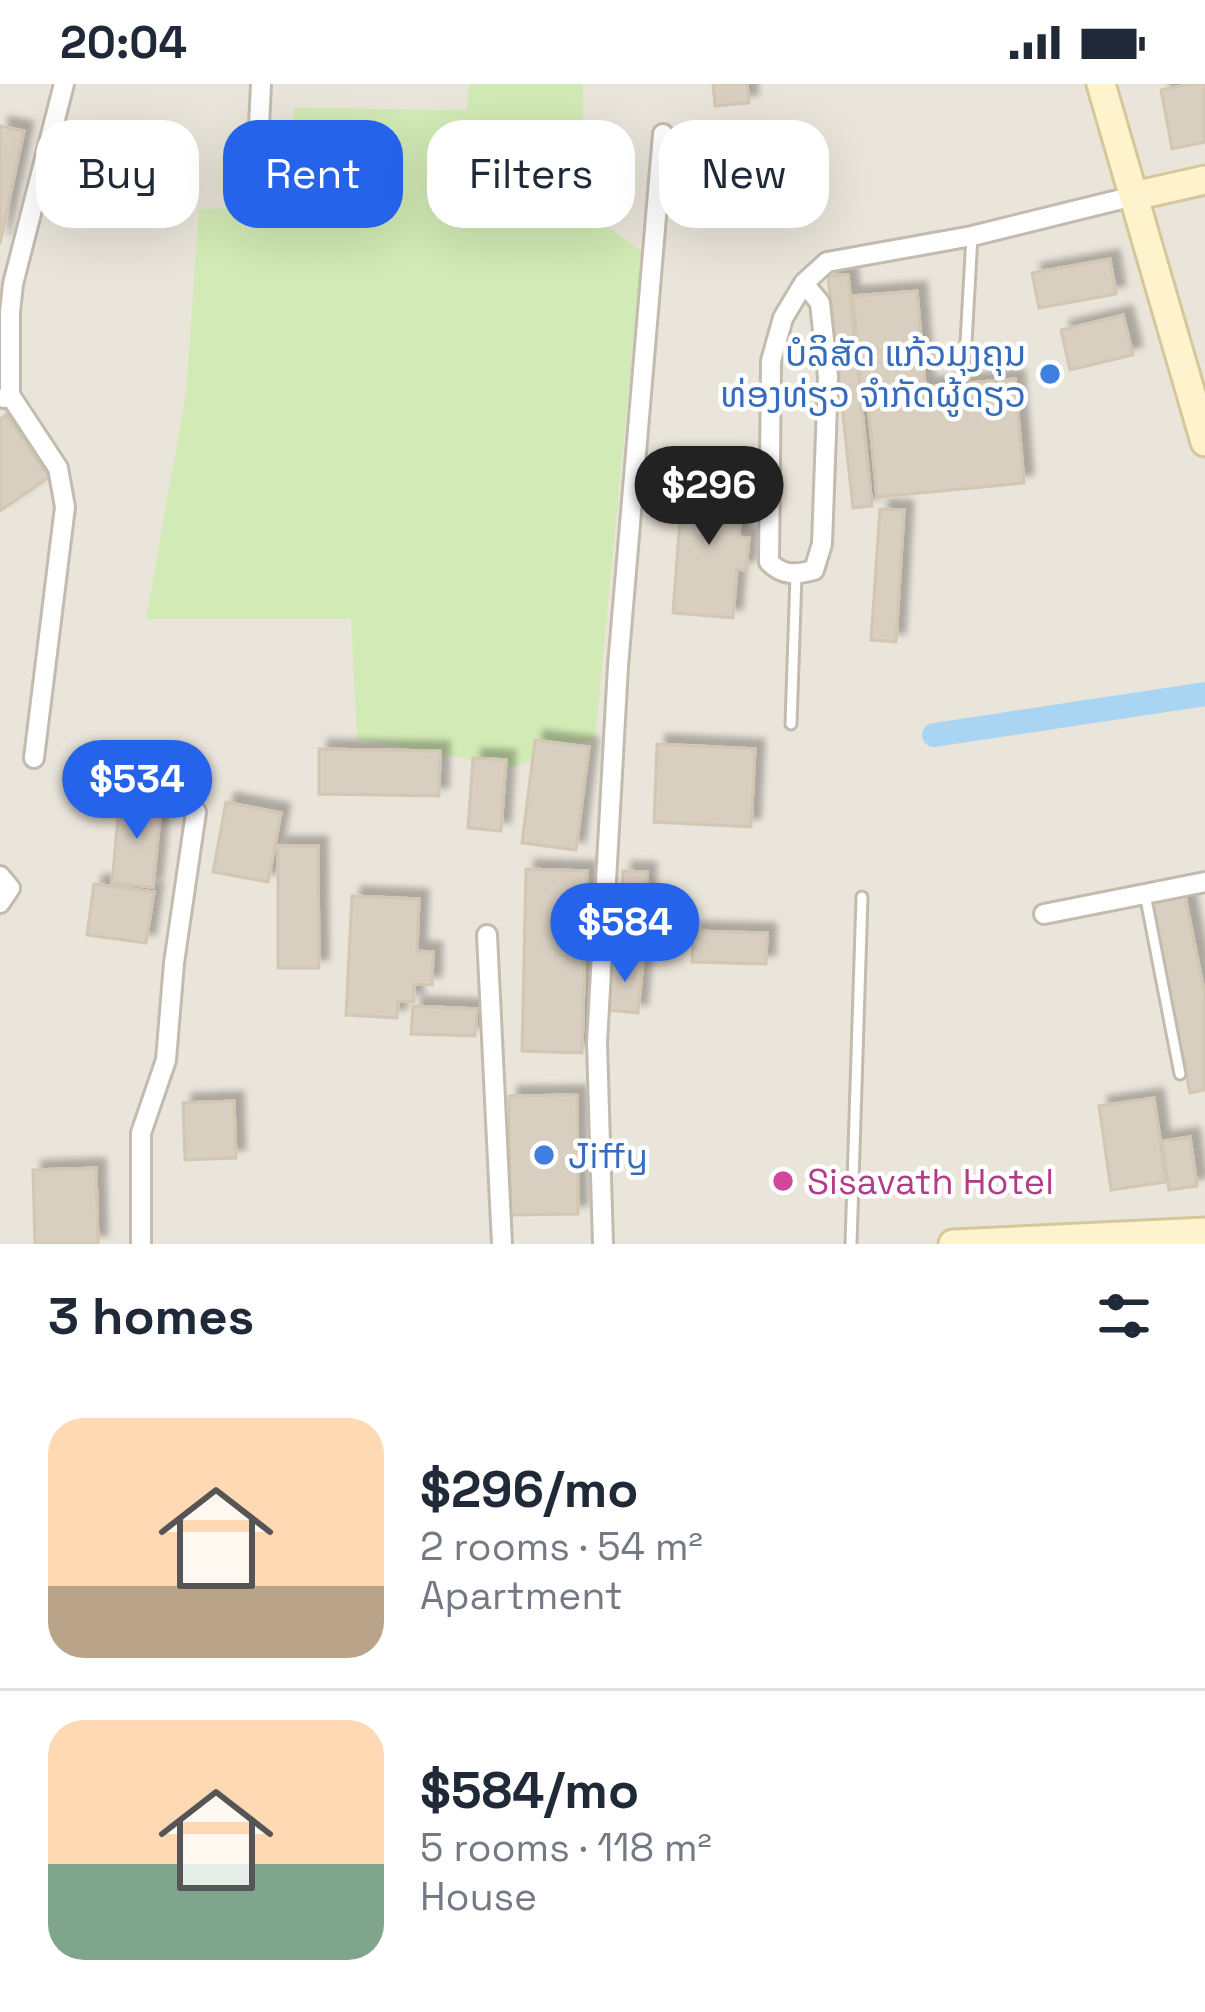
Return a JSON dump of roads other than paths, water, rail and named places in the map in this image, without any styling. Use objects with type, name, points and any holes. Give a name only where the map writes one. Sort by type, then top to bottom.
[{"type":"street","points":[[34,758],[65,507],[58,468],[5,398],[13,284],[64,84]]},
{"type":"street","points":[[259,120],[261,84]]},
{"type":"street","points":[[1101,84],[1205,442]]},
{"type":"street","points":[[804,283],[820,303],[828,377],[822,544],[814,570],[796,575],[778,571],[769,562],[771,361],[783,318],[804,283],[827,262],[972,236],[1205,180]]},
{"type":"street","points":[[603,1244],[597,1042],[618,666],[659,181]]},
{"type":"street","points":[[141,1244],[141,1133],[166,1060],[173,963],[196,812]]},
{"type":"street","points":[[0,876],[10,888],[0,903]]},
{"type":"street","points":[[1044,914],[1205,883]]},
{"type":"street","points":[[488,935],[502,1244]]},
{"type":"street","points":[[953,1244],[1205,1232]]},
{"type":"lane","points":[[964,378],[972,236]]},
{"type":"lane","points":[[791,724],[796,575]]},
{"type":"lane","points":[[1145,894],[1180,1074]]},
{"type":"lane","points":[[851,1244],[862,897]]},
{"type":"waterway","points":[[934,735],[1205,694]]},
{"type":"place","name":"ບໍລິສັດ ແກ້ວມຸງຄຸນ ທ່ອງທ່ຽວ ຈຳກັດຜູ້ດຽວ","points":[[1050,374]]},
{"type":"place","name":"Jiffy","points":[[544,1155]]},
{"type":"place","name":"Sisavath Hotel","points":[[783,1181]]}]
